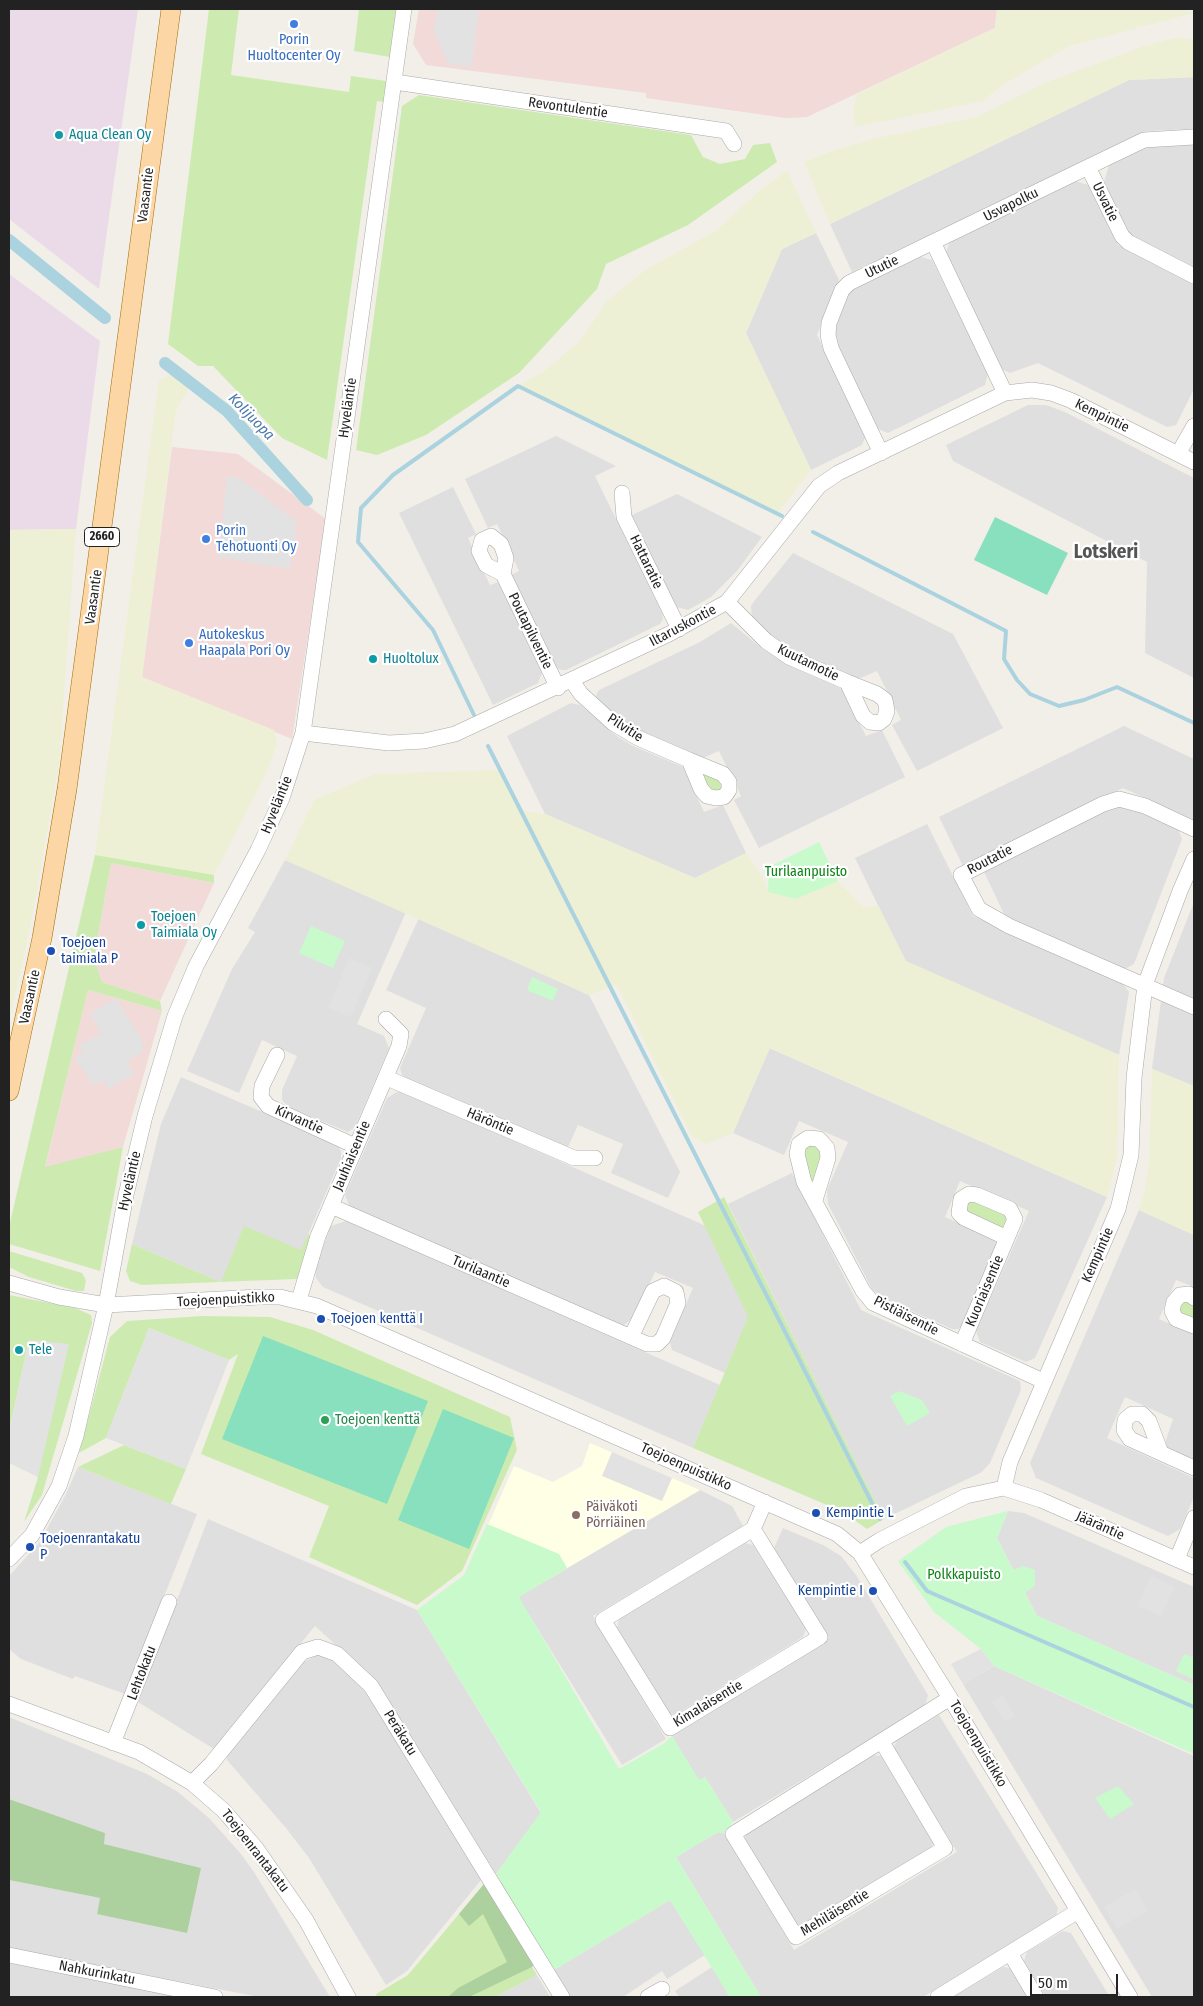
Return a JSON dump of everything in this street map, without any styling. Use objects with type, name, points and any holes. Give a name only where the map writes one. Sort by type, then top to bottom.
[{"type":"main road","name":"Vaasantie","points":[[10,1088],[44,928],[67,789],[170,9]]},
{"type":"street","name":"Hyveläntie","points":[[9,1559],[32,1535],[59,1486],[82,1416],[140,1134],[175,1016],[196,966],[258,850],[282,798],[303,732],[404,9]]},
{"type":"street","name":"Revontulentie","points":[[395,82],[726,131],[734,144]]},
{"type":"street","name":"Usvatie","points":[[1194,137],[1144,140],[1088,167],[1122,236],[1128,242],[1194,276]]},
{"type":"street","name":"Usvapolku","points":[[933,242],[1088,167]]},
{"type":"street","points":[[933,242],[1005,393]]},
{"type":"street","name":"Ututie","points":[[881,453],[831,348],[828,335],[829,323],[842,290],[849,282],[933,242]]},
{"type":"street","name":"Kempintie","points":[[1005,393],[1032,390],[1051,393],[1070,400],[1194,462]]},
{"type":"street","name":"Iltaruskontie","points":[[303,732],[389,743],[424,741],[455,734],[558,688],[679,629],[727,602],[818,486],[838,474],[1005,393]]},
{"type":"street","points":[[1178,454],[1194,426]]},
{"type":"street","name":"Hattaratie","points":[[622,493],[624,517],[679,629]]},
{"type":"street","name":"Poutapilventie","points":[[503,574],[558,688]]},
{"type":"street","name":"Kuutamotie","points":[[727,602],[766,641],[784,653],[847,682]]},
{"type":"street","name":"Pilvitie","points":[[572,681],[581,694],[613,722],[638,738],[689,760]]},
{"type":"street","name":"Routatie","points":[[1145,985],[1009,926],[979,909],[961,875],[1103,804],[1119,799],[1145,806],[1194,830]]},
{"type":"street","name":"Kempintie","points":[[1004,1488],[1010,1462],[1118,1209],[1125,1186],[1131,1155],[1138,1029],[1145,985],[1194,859]]},
{"type":"street","points":[[1145,985],[1194,1007]]},
{"type":"street","name":"Jauhiaisentie","points":[[299,1300],[309,1260],[355,1146],[387,1078],[399,1046],[401,1034],[386,1019]]},
{"type":"street","name":"Kirvantie","points":[[277,1055],[262,1086],[261,1097],[268,1106],[355,1146]]},
{"type":"street","name":"Häröntie","points":[[387,1078],[574,1158],[595,1158]]},
{"type":"street","name":"Pistiäisentie","points":[[816,1200],[863,1291],[873,1303],[1043,1381]]},
{"type":"street","name":"Turilaantie","points":[[331,1206],[631,1337]]},
{"type":"street","name":"Kuoriaisentie","points":[[962,1344],[1008,1238]]},
{"type":"street","name":"Toejoenpuistikko","points":[[9,1283],[59,1297],[106,1305],[259,1297],[299,1300],[326,1310],[837,1534],[860,1553],[950,1698],[1130,1997]]},
{"type":"street","points":[[1194,1298],[1189,1294],[1180,1295],[1174,1302],[1172,1311],[1176,1319],[1194,1326]]},
{"type":"street","points":[[1161,1453],[1194,1468]]},
{"type":"street","points":[[860,1553],[880,1540],[966,1496],[1004,1488]]},
{"type":"street","name":"Jääräntie","points":[[1004,1488],[1041,1500],[1194,1567]]},
{"type":"street","points":[[753,1530],[766,1502]]},
{"type":"street","points":[[1177,1559],[1194,1518]]},
{"type":"street","name":"Kimalaisentie","points":[[753,1530],[820,1637],[670,1728],[603,1620],[753,1530]]},
{"type":"street","name":"Lehtokatu","points":[[113,1743],[169,1602]]},
{"type":"street","name":"Peräkatu","points":[[192,1783],[211,1764],[302,1652],[318,1647],[337,1654],[371,1686],[562,1997]]},
{"type":"street","name":"Mehiläisentie","points":[[882,1742],[945,1848],[796,1937],[734,1834],[950,1698]]},
{"type":"street","name":"Toejoenrantakatu","points":[[9,1704],[140,1752],[192,1783],[223,1810],[256,1848],[306,1920],[348,1997]]},
{"type":"street","points":[[938,1997],[1078,1911]]},
{"type":"street","points":[[1010,1953],[1036,1997]]},
{"type":"street","name":"Nahkurinkatu","points":[[9,1955],[215,1997]]},
{"type":"street","points":[[648,1997],[662,1989]]},
{"type":"shaded area","points":[[9,9],[138,9],[99,289],[9,219]]},
{"type":"shaded area","points":[[419,9],[997,9],[995,28],[807,117],[785,118],[646,98],[646,93],[426,65],[413,44]]},
{"type":"shaded area","points":[[437,9],[479,9],[472,67],[448,64],[434,31]]},
{"type":"shaded area","points":[[997,9],[1180,9],[1194,13],[1069,46],[1001,86],[983,101],[856,127],[853,110],[857,94],[995,28]]},
{"type":"shaded area","points":[[1179,37],[1194,40],[1194,77],[1129,80],[830,224],[804,162],[838,149],[881,137],[977,117],[1045,83],[1144,46]]},
{"type":"shaded area","points":[[1194,77],[1194,129],[1147,131],[852,272],[830,224],[1129,80]]},
{"type":"shaded area","points":[[1194,143],[1194,267],[1130,235],[1104,182],[1109,165],[1152,145]]},
{"type":"shaded area","points":[[787,170],[816,233],[782,249],[746,333],[811,470],[777,514],[518,386],[544,371],[579,342],[608,300],[644,271],[717,230],[758,192]]},
{"type":"shaded area","points":[[1075,181],[1088,185],[1118,245],[1194,283],[1194,389],[1176,425],[1167,427],[1038,363],[1010,373],[1001,369],[946,252],[951,239]]},
{"type":"shaded area","points":[[816,233],[839,280],[817,335],[866,435],[862,445],[811,470],[746,333],[782,249]]},
{"type":"shaded area","points":[[921,257],[932,260],[988,374],[985,385],[888,433],[878,429],[831,333],[850,290]]},
{"type":"shaded area","points":[[9,274],[100,341],[76,529],[9,530]]},
{"type":"shaded area","points":[[172,374],[189,388],[176,410],[142,677],[274,730],[277,744],[266,774],[214,875],[95,855],[159,380]]},
{"type":"shaded area","points":[[1028,405],[1046,405],[1065,412],[1194,478],[1194,678],[1145,653],[1147,562],[953,461],[946,445]]},
{"type":"shaded area","points":[[556,436],[616,466],[595,476],[662,613],[663,619],[660,624],[566,670],[555,667],[511,575],[519,571],[497,524],[488,528],[465,479]]},
{"type":"shaded area","points":[[172,447],[238,454],[326,519],[292,739],[142,677]]},
{"type":"shaded area","points":[[227,476],[239,478],[297,522],[290,569],[219,557]]},
{"type":"shaded area","points":[[453,487],[476,534],[468,538],[490,585],[498,582],[542,673],[538,683],[493,705],[399,513]]},
{"type":"shaded area","points":[[677,494],[762,537],[737,571],[711,597],[688,610],[676,607],[632,515]]},
{"type":"shaded area","points":[[76,529],[59,764],[32,918],[9,1024],[9,530]]},
{"type":"shaded area","points":[[793,553],[953,634],[1003,728],[917,771],[892,725],[901,720],[877,671],[858,679],[794,652],[777,641],[752,618],[751,606]]},
{"type":"shaded area","points":[[731,623],[764,650],[792,667],[842,689],[866,736],[882,730],[905,777],[759,848],[734,800],[741,796],[719,751],[703,758],[642,733],[623,721],[597,699],[596,695],[599,690],[700,642]]},
{"type":"shaded area","points":[[571,703],[580,705],[618,737],[633,746],[683,767],[704,812],[723,805],[746,853],[695,878],[545,814],[507,736]]},
{"type":"shaded area","points":[[1124,726],[1194,759],[1194,820],[1123,788],[963,866],[939,817]]},
{"type":"shaded area","points":[[499,770],[521,811],[545,814],[695,878],[746,853],[761,875],[769,892],[796,899],[838,881],[864,908],[878,905],[906,961],[1119,1055],[1117,1158],[1107,1197],[770,1048],[733,1133],[706,1144],[692,1137],[617,985],[589,995],[285,860],[314,800],[375,774]]},
{"type":"shaded area","points":[[1121,804],[1178,829],[1182,839],[1134,964],[1125,969],[1006,918],[983,870],[1098,809]]},
{"type":"shaded area","points":[[927,824],[973,916],[1121,981],[1129,992],[1119,1055],[905,961],[855,858]]},
{"type":"shaded area","points":[[285,860],[406,912],[357,1024],[384,1036],[389,1048],[355,1127],[348,1132],[288,1107],[282,1100],[282,1090],[297,1056],[262,1040],[239,1093],[187,1071],[232,969],[255,932],[248,928]]},
{"type":"shaded area","points":[[111,863],[214,883],[160,1001],[102,982],[94,958]]},
{"type":"shaded area","points":[[1194,902],[1194,1086],[1152,1069],[1164,978]]},
{"type":"shaded area","points":[[419,918],[589,995],[680,1172],[668,1198],[611,1173],[623,1144],[578,1125],[568,1147],[407,1080],[402,1075],[400,1068],[426,1008],[386,990]]},
{"type":"shaded area","points":[[349,958],[372,968],[351,1017],[328,1008]]},
{"type":"shaded area","points":[[88,990],[162,1011],[123,1147],[45,1168]]},
{"type":"shaded area","points":[[116,998],[142,1040],[143,1051],[127,1062],[134,1074],[108,1089],[103,1080],[94,1086],[75,1058],[83,1052],[79,1045],[101,1033],[90,1014]]},
{"type":"shaded area","points":[[769,1048],[1107,1197],[1035,1358],[1026,1362],[980,1342],[976,1331],[1029,1211],[960,1181],[945,1217],[992,1238],[996,1243],[996,1248],[962,1326],[958,1329],[952,1329],[881,1297],[872,1289],[828,1204],[827,1190],[848,1142],[799,1121],[784,1155],[733,1133]]},
{"type":"shaded area","points":[[1152,1069],[1194,1086],[1194,1235],[1139,1210],[1149,1164]]},
{"type":"shaded area","points":[[181,1077],[337,1144],[341,1151],[341,1158],[301,1251],[221,1282],[132,1244],[161,1124]]},
{"type":"shaded area","points":[[397,1092],[403,1092],[706,1226],[749,1317],[725,1373],[672,1350],[670,1342],[693,1288],[655,1272],[634,1317],[623,1326],[350,1208],[345,1195],[387,1098]]},
{"type":"shaded area","points":[[792,1173],[861,1310],[1020,1381],[1021,1390],[990,1463],[982,1472],[884,1519],[728,1204]]},
{"type":"shaded area","points":[[1139,1210],[1194,1235],[1194,1287],[1176,1280],[1159,1319],[1194,1334],[1194,1460],[1167,1448],[1165,1443],[1173,1419],[1125,1397],[1107,1438],[1194,1478],[1194,1497],[1180,1529],[1168,1536],[1036,1478],[1030,1463]]},
{"type":"shaded area","points":[[346,1221],[720,1385],[693,1448],[323,1287],[316,1278],[315,1267],[331,1226]]},
{"type":"shaded area","points":[[149,1328],[229,1360],[186,1469],[106,1438]]},
{"type":"shaded area","points":[[29,1340],[69,1344],[38,1477],[9,1463],[9,1431]]},
{"type":"shaded area","name":"Päiväkoti Pörriäinen","points":[[590,1443],[700,1490],[518,1597],[482,1539],[514,1466],[553,1482],[582,1466]]},
{"type":"shaded area","points":[[612,1452],[672,1478],[662,1501],[602,1476]]},
{"type":"shaded area","points":[[78,1467],[197,1514],[125,1694],[75,1676],[73,1679],[21,1659],[9,1649],[9,1576],[39,1543],[65,1496]]},
{"type":"shaded area","points":[[700,1490],[732,1506],[743,1526],[593,1616],[666,1739],[622,1765],[518,1597]]},
{"type":"shaded area","points":[[1008,1511],[1024,1513],[1194,1587],[1194,1685],[1037,1616],[997,1538]]},
{"type":"shaded area","points":[[208,1519],[417,1610],[541,1813],[496,1874],[393,1707],[364,1671],[315,1626],[214,1749],[138,1702]]},
{"type":"shaded area","points":[[783,1528],[823,1545],[841,1556],[856,1575],[928,1695],[925,1706],[733,1822],[705,1777],[699,1781],[672,1736],[676,1729],[829,1638],[774,1548]]},
{"type":"shaded area","points":[[745,1543],[753,1545],[806,1629],[803,1637],[675,1715],[668,1714],[617,1628],[619,1619]]},
{"type":"shaded area","points":[[1151,1576],[1175,1587],[1161,1616],[1137,1606]]},
{"type":"shaded area","points":[[981,1649],[994,1666],[963,1684],[951,1664]]},
{"type":"shaded area","points":[[317,1655],[325,1656],[336,1662],[359,1684],[379,1712],[481,1880],[407,1971],[386,1985],[309,1858],[286,1828],[227,1760],[227,1756],[302,1663]]},
{"type":"shaded area","points":[[994,1666],[1194,1756],[1194,1997],[1152,1997],[963,1684]]},
{"type":"shaded area","points":[[1003,1695],[1015,1716],[1004,1722],[992,1702]]},
{"type":"shaded area","points":[[939,1715],[1058,1908],[1056,1916],[923,1997],[761,1997],[676,1857],[718,1832],[724,1833],[794,1950],[957,1852],[894,1748],[896,1741]]},
{"type":"shaded area","points":[[9,1717],[147,1774],[178,1792],[209,1818],[241,1854],[254,1872],[330,1997],[259,1997],[9,1948],[9,1880],[100,1898],[97,1914],[201,1868],[103,1844],[104,1833],[9,1799]]},
{"type":"shaded area","points":[[874,1755],[881,1756],[933,1843],[931,1850],[803,1927],[796,1924],[745,1840],[746,1833]]},
{"type":"shaded area","points":[[1135,1889],[1148,1911],[1117,1929],[1104,1907]]},
{"type":"shaded area","points":[[670,1900],[705,1955],[667,1979],[662,1971],[623,1997],[570,1997],[554,1970]]},
{"type":"shaded area","points":[[1063,1931],[1071,1933],[1110,1997],[1046,1997],[1024,1961],[1027,1952]]},
{"type":"shaded area","points":[[9,1963],[183,1997],[9,1997]]},
{"type":"shaded area","points":[[712,1967],[730,1997],[679,1997],[675,1991]]},
{"type":"shaded area","points":[[1003,1967],[1010,1968],[1027,1997],[953,1997]]},
{"type":"shaded area","points":[[537,1975],[550,1997],[495,1997]]},
{"type":"green space","points":[[209,9],[239,9],[231,75],[349,92],[351,76],[386,81],[384,102],[377,101],[327,460],[282,438],[213,366],[198,366],[168,344]]},
{"type":"green space","points":[[359,9],[396,9],[390,57],[354,51]]},
{"type":"green space","points":[[419,95],[691,135],[703,157],[720,164],[745,159],[753,145],[770,143],[777,162],[688,225],[606,264],[597,289],[519,373],[426,435],[377,455],[356,450],[402,106]]},
{"type":"green space","points":[[995,517],[1068,553],[1047,595],[974,560]]},
{"type":"green space","points":[[702,769],[722,779],[721,791],[706,790]]},
{"type":"green space","name":"Turilaanpuisto","points":[[819,842],[838,881],[796,899],[768,892],[769,867]]},
{"type":"green space","points":[[95,855],[214,875],[214,883],[111,863],[94,958],[102,982],[160,1001],[162,1011],[88,990],[45,1167],[123,1147],[100,1271],[9,1244],[9,1227]]},
{"type":"green space","points":[[311,926],[345,941],[333,968],[299,953]]},
{"type":"green space","points":[[532,977],[558,989],[553,1001],[527,990]]},
{"type":"green space","points":[[807,1146],[814,1146],[821,1151],[823,1156],[812,1185],[804,1152]]},
{"type":"green space","points":[[724,1197],[884,1519],[867,1529],[841,1511],[693,1448],[748,1317],[698,1212]]},
{"type":"green space","points":[[975,1199],[1009,1217],[1005,1228],[999,1228],[965,1211],[969,1200]]},
{"type":"green space","points":[[244,1226],[301,1250],[308,1234],[311,1236],[297,1279],[221,1282]]},
{"type":"green space","points":[[132,1244],[221,1282],[142,1285],[130,1281],[126,1271]]},
{"type":"green space","points":[[9,1251],[82,1273],[86,1280],[84,1291],[76,1291],[29,1277],[9,1267]]},
{"type":"green space","points":[[9,1295],[75,1308],[91,1315],[92,1323],[42,1495],[24,1522],[38,1477],[29,1340],[9,1431]]},
{"type":"green space","points":[[1182,1299],[1194,1304],[1194,1323],[1178,1313]]},
{"type":"green space","points":[[203,1316],[270,1317],[313,1330],[510,1417],[517,1450],[462,1571],[417,1605],[309,1557],[329,1506],[201,1454],[238,1354],[229,1360],[149,1328],[106,1438],[79,1453],[110,1337],[127,1321]]},
{"type":"green space","name":"Toejoen kenttä","points":[[263,1336],[428,1401],[387,1504],[222,1439]]},
{"type":"green space","points":[[899,1391],[922,1400],[930,1413],[907,1426],[890,1396]]},
{"type":"green space","points":[[443,1409],[514,1438],[469,1549],[398,1520]]},
{"type":"green space","points":[[124,1445],[186,1469],[171,1504],[78,1467]]},
{"type":"green space","name":"Polkkapuisto","points":[[1008,1511],[997,1538],[1013,1570],[1023,1566],[1035,1570],[1035,1586],[1025,1593],[1037,1616],[1194,1685],[1194,1754],[994,1666],[981,1649],[934,1612],[898,1561],[946,1527]]},
{"type":"green space","points":[[487,1524],[559,1554],[567,1568],[519,1597],[619,1769],[663,1744],[672,1736],[699,1780],[705,1777],[733,1822],[724,1833],[718,1832],[676,1857],[761,1997],[730,1997],[670,1900],[554,1970],[496,1874],[541,1812],[417,1610],[464,1575]]},
{"type":"green space","points":[[1184,1654],[1194,1658],[1193,1679],[1176,1671]]},
{"type":"green space","points":[[1118,1786],[1134,1804],[1110,1819],[1095,1798]]},
{"type":"green space","points":[[9,1799],[105,1833],[104,1844],[201,1868],[187,1933],[97,1914],[100,1898],[9,1880]]},
{"type":"green space","points":[[513,1880],[550,1939],[532,1967],[469,1997],[448,1997],[458,1988],[507,1962],[483,1914],[469,1926],[459,1914],[484,1884]]},
{"type":"green space","points":[[484,1884],[537,1975],[495,1997],[377,1997],[376,1994],[408,1975]]},
{"type":"waterway","name":"Kolijuopa","points":[[9,240],[105,318]]},
{"type":"waterway","name":"Kolijuopa","points":[[165,363],[227,411],[307,500]]},
{"type":"waterway","points":[[474,715],[433,630],[358,542],[361,508],[393,475],[518,386],[782,516]]},
{"type":"waterway","points":[[813,532],[1006,631],[1004,659],[1017,680],[1030,694],[1059,706],[1084,700],[1117,687],[1194,723]]},
{"type":"waterway","points":[[488,746],[880,1519]]},
{"type":"waterway","points":[[905,1562],[927,1591],[1194,1707]]},
{"type":"place","name":"Porin Huoltocenter Oy","points":[[294,24]]},
{"type":"place","name":"Aqua Clean Oy","points":[[59,135]]},
{"type":"place","name":"Porin Tehotuonti Oy","points":[[206,539]]},
{"type":"place","name":"Autokeskus Haapala Pori Oy","points":[[189,643]]},
{"type":"place","name":"Huoltolux","points":[[373,659]]},
{"type":"place","name":"Toejoen Taimiala Oy","points":[[141,925]]},
{"type":"place","name":"Toejoen taimiala P","points":[[51,951]]},
{"type":"place","name":"Toejoen kenttä I","points":[[321,1319]]},
{"type":"place","name":"Tele","points":[[19,1350]]},
{"type":"place","name":"Toejoen kenttä","points":[[325,1420]]},
{"type":"place","name":"Kempintie L","points":[[816,1513]]},
{"type":"place","name":"Päiväkoti Pörriäinen","points":[[576,1515]]},
{"type":"place","name":"Toejoenrantakatu P","points":[[30,1547]]},
{"type":"place","name":"Kempintie I","points":[[873,1591]]},
{"type":"district","name":"Lotskeri","points":[[1106,553]]}]
